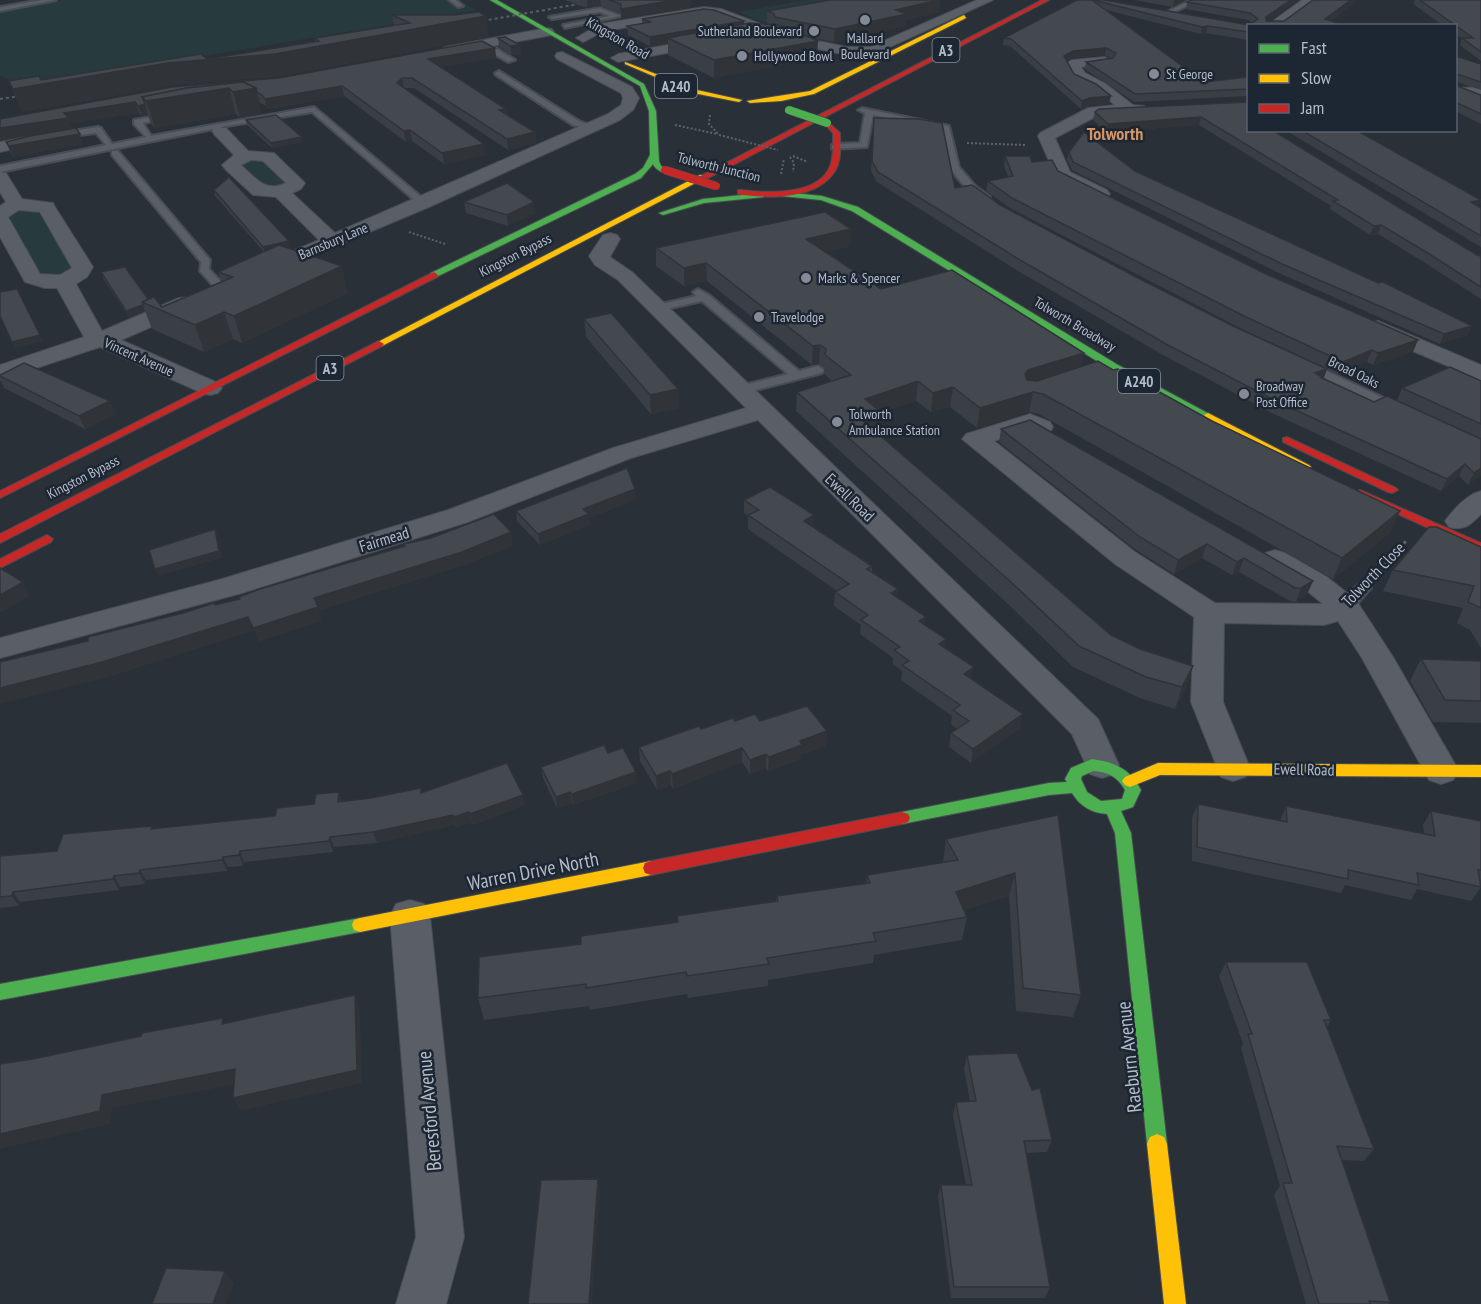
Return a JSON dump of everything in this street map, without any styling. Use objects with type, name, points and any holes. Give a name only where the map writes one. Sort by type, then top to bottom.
[{"type":"main road","name":"Kingston Road","points":[[493,0],[642,85],[650,99],[645,124]]},
{"type":"main road","points":[[744,100],[781,99],[812,93],[871,57],[902,46],[1001,0]]},
{"type":"main road","name":"A3","points":[[786,114],[1024,0]]},
{"type":"main road","points":[[844,182],[833,169],[835,147],[832,128],[865,110],[882,96],[1053,2]]},
{"type":"main road","name":"Kingston Bypass","points":[[0,538],[1053,2]]},
{"type":"main road","name":"Kingston Road","points":[[546,14],[583,38],[644,72],[695,92],[744,100]]},
{"type":"main road","name":"A240","points":[[685,103],[712,99],[744,100],[832,128]]},
{"type":"main road","name":"A240","points":[[645,124],[669,109]]},
{"type":"main road","name":"Tolworth Junction","points":[[645,124],[653,157],[662,176],[761,195],[784,194],[810,185],[833,169]]},
{"type":"main road","points":[[0,495],[476,254],[638,176],[646,169],[653,157]]},
{"type":"main road","points":[[662,176],[691,166]]},
{"type":"main road","name":"Tolworth Broadway","points":[[784,194],[822,198],[855,209],[1114,367],[1315,472]]},
{"type":"main road","points":[[536,279],[610,239],[684,205],[726,197],[761,195]]},
{"type":"main road","points":[[1270,431],[1405,496]]},
{"type":"main road","points":[[1347,487],[1481,548]]},
{"type":"main road","points":[[0,564],[63,531]]},
{"type":"main road","points":[[1102,765],[1120,772],[1130,782],[1133,790],[1128,803],[1112,808],[1097,807],[1086,802],[1074,787],[1073,779],[1076,772],[1083,767],[1102,765]]},
{"type":"main road","name":"Ewell Road","points":[[1130,782],[1158,770],[1233,768],[1481,771]]},
{"type":"main road","name":"Warren Drive North","points":[[0,992],[410,916],[1049,789],[1074,787]]},
{"type":"main road","name":"Raeburn Avenue","points":[[1112,808],[1123,833],[1175,1304]]},
{"type":"street","points":[[618,58],[732,36],[768,35],[871,57],[987,0]]},
{"type":"street","points":[[1275,24],[1310,0]]},
{"type":"street","points":[[941,6],[960,12]]},
{"type":"street","points":[[583,38],[600,28],[704,11],[717,12],[767,31],[768,35]]},
{"type":"street","points":[[1165,11],[1191,16]]},
{"type":"street","points":[[430,54],[547,32]]},
{"type":"street","name":"Barnsbury Lane","points":[[0,373],[131,329],[423,203],[614,117],[628,107],[630,94],[618,85],[562,56]]},
{"type":"street","points":[[1105,61],[1072,64],[1079,76],[1101,87],[1130,110]]},
{"type":"street","points":[[1112,200],[1063,175],[1046,135],[1094,111],[1161,108]]},
{"type":"street","name":"Barnsbury Lane","points":[[593,126],[613,121],[645,124]]},
{"type":"street","points":[[217,129],[245,157]]},
{"type":"street","points":[[0,147],[32,141]]},
{"type":"street","points":[[495,152],[514,162]]},
{"type":"street","points":[[245,157],[268,157],[296,183],[292,188],[281,192],[259,191],[231,165],[245,157]]},
{"type":"street","points":[[0,177],[8,209],[46,207],[83,267],[81,272],[64,281],[32,279],[0,220]]},
{"type":"street","points":[[281,192],[322,234],[334,240]]},
{"type":"street","name":"Ewell Road","points":[[610,239],[599,256],[602,261],[625,276],[1086,728],[1102,765]]},
{"type":"street","name":"Vincent Avenue","points":[[64,281],[94,336],[210,388]]},
{"type":"street","points":[[1362,321],[1481,373]]},
{"type":"street","name":"Fairmead","points":[[0,648],[232,586],[436,523],[622,453],[763,411]]},
{"type":"street","points":[[1059,438],[1030,421],[975,439],[1125,558],[1209,613],[1207,702],[1233,768]]},
{"type":"street","points":[[1460,522],[1481,500]]},
{"type":"street","points":[[1254,548],[1317,585],[1354,598],[1377,657],[1441,771]]},
{"type":"street","name":"Tolworth Close","points":[[1209,613],[1324,615],[1354,598]]},
{"type":"street","name":"Beresford Avenue","points":[[410,916],[440,1237],[421,1304]]},
{"type":"lane","points":[[0,9],[53,0]]},
{"type":"lane","points":[[452,0],[460,6]]},
{"type":"lane","points":[[1165,11],[1196,0]]},
{"type":"lane","points":[[546,14],[600,10],[618,16],[565,26]]},
{"type":"lane","points":[[483,44],[511,60]]},
{"type":"lane","points":[[499,73],[576,123],[593,126]]},
{"type":"lane","points":[[0,170],[314,109],[423,203]]},
{"type":"lane","points":[[835,147],[863,148],[865,110],[946,128],[955,168],[973,189],[997,206]]},
{"type":"lane","points":[[148,135],[137,122],[183,112]]},
{"type":"lane","points":[[47,138],[98,130],[108,143]]},
{"type":"lane","points":[[115,153],[207,262],[204,269],[222,288]]},
{"type":"lane","points":[[657,308],[702,295],[796,375]]},
{"type":"lane","name":"Broad Oaks","points":[[1295,360],[1407,414]]},
{"type":"lane","points":[[1095,373],[1114,367]]},
{"type":"lane","points":[[740,390],[818,370]]},
{"type":"path","points":[[708,110],[709,124],[719,135]]},
{"type":"path","points":[[682,125],[778,150],[789,155],[794,163],[794,177]]},
{"type":"path","points":[[780,178],[784,165],[782,160],[789,155]]},
{"type":"path","points":[[798,157],[812,163]]},
{"type":"path","points":[[377,222],[476,254]]},
{"type":"path","name":"Tolworth Close","points":[[1354,598],[1423,522]]},
{"type":"green space","points":[[65,0],[460,0],[476,10],[22,87],[0,75],[0,11]]},
{"type":"green space","points":[[805,0],[851,0],[863,4],[763,22],[739,12]]},
{"type":"green space","points":[[247,160],[265,160],[288,184],[271,190],[237,165]]},
{"type":"green space","points":[[18,209],[40,210],[74,269],[58,278],[39,275],[6,215]]},
{"type":"building","points":[[609,0],[675,0],[621,9],[621,4]]},
{"type":"building","points":[[830,0],[938,0],[896,10],[907,14],[835,29],[775,17],[773,13],[767,11]]},
{"type":"building","points":[[1077,0],[1092,0],[1204,82],[1247,77],[1247,89],[1135,94],[1086,62],[1113,58],[1116,53],[1106,48],[1073,51],[1064,56],[1074,74],[1096,84],[1111,96],[1082,101],[1011,39],[1004,38]]},
{"type":"building","points":[[1093,0],[1247,25],[1247,32],[1202,27]]},
{"type":"building","points":[[1192,0],[1291,0],[1266,17],[1266,21],[1284,21],[1313,0],[1351,0],[1325,19],[1341,24],[1250,24],[1258,19],[1250,13],[1187,2]]},
{"type":"building","points":[[1420,0],[1481,0],[1481,52],[1462,38],[1473,38],[1457,27],[1457,24],[1453,24]]},
{"type":"building","points":[[704,9],[714,10],[744,21],[650,37],[627,26],[651,22],[642,19]]},
{"type":"building","points":[[479,12],[486,16],[275,54],[168,63],[13,89],[9,81],[39,76],[41,80],[201,54],[207,59],[319,41],[315,38],[410,23],[392,15],[454,15]]},
{"type":"building","points":[[749,23],[778,25],[804,31],[797,32],[818,41],[714,60],[668,38]]},
{"type":"building","points":[[505,37],[520,45],[510,46],[498,38]]},
{"type":"building","points":[[482,41],[495,48],[428,59],[506,109],[499,110],[535,132],[507,139],[412,78],[402,78],[397,83],[484,144],[442,153],[410,130],[404,131],[342,86],[265,99],[256,88],[243,82],[187,88],[142,97],[145,104],[138,106],[135,102],[64,113],[69,118],[0,128],[0,119],[172,87],[279,78]]},
{"type":"building","points":[[1457,57],[1481,64],[1481,82],[1457,74]]},
{"type":"building","points":[[243,82],[256,88],[233,92],[229,88],[146,101],[142,97],[187,88]]},
{"type":"building","points":[[1457,86],[1481,95],[1481,114],[1457,103]]},
{"type":"building","points":[[1247,102],[1247,132],[1275,132],[1481,256],[1481,287],[1381,225],[1374,226],[1333,201],[1338,200],[1201,117],[1108,124],[1095,112],[1099,109]]},
{"type":"building","points":[[276,115],[302,137],[271,143],[246,120]]},
{"type":"building","points":[[874,118],[919,119],[942,123],[955,188],[972,185],[1002,206],[1136,277],[1233,326],[1327,369],[1315,373],[1322,377],[1320,377],[1374,402],[1387,396],[1481,439],[1481,468],[1474,473],[1465,464],[1447,479],[1280,403],[1166,344],[1020,260],[878,172],[872,161]]},
{"type":"building","points":[[76,128],[80,134],[9,146],[6,142],[30,136]]},
{"type":"building","points":[[1084,132],[1135,171],[1378,283],[1383,282],[1472,326],[1444,334],[1282,264],[1073,162],[1069,152]]},
{"type":"building","points":[[1304,132],[1360,132],[1481,200],[1471,202],[1481,208],[1481,236]]},
{"type":"building","points":[[1005,156],[1030,156],[1032,162],[1052,160],[1058,171],[1266,274],[1418,340],[1378,353],[1372,350],[1343,362],[1244,316],[1012,198],[988,181],[1013,176]]},
{"type":"building","points":[[229,177],[289,241],[263,247],[214,190]]},
{"type":"building","points":[[507,183],[534,202],[507,215],[464,202]]},
{"type":"building","points":[[825,212],[851,229],[806,239],[881,289],[952,270],[1084,353],[1028,370],[1025,374],[1027,380],[1037,381],[1098,361],[1113,370],[1118,369],[1212,421],[1400,511],[1342,558],[1043,394],[1033,392],[980,408],[953,387],[933,393],[918,381],[865,399],[881,412],[861,419],[1111,635],[1140,649],[1193,666],[1182,687],[1146,677],[1079,646],[1012,583],[797,392],[851,375],[825,355],[826,349],[820,345],[813,346],[706,263],[684,268],[656,248]]},
{"type":"building","points":[[279,245],[342,266],[234,316],[224,312],[195,325],[142,302],[154,297],[162,307],[233,277],[218,272]]},
{"type":"building","points":[[125,267],[148,299],[142,302],[143,305],[126,311],[101,272]]},
{"type":"building","points":[[17,289],[40,335],[12,342],[0,316],[0,292]]},
{"type":"building","points":[[611,313],[678,389],[650,395],[584,319]]},
{"type":"building","points":[[24,363],[110,401],[79,416],[0,376]]},
{"type":"building","points":[[1450,367],[1481,381],[1481,424],[1402,388]]},
{"type":"building","points":[[1030,420],[1313,581],[1301,588],[1295,588],[1244,558],[1237,562],[1207,544],[1178,560],[1140,537],[1001,429]]},
{"type":"building","points":[[627,468],[635,489],[583,509],[589,514],[538,534],[516,511]]},
{"type":"building","points":[[770,487],[814,515],[804,521],[872,566],[867,569],[898,589],[891,593],[926,617],[919,621],[946,639],[939,644],[974,667],[964,674],[1023,714],[973,749],[951,733],[969,721],[953,710],[960,705],[902,665],[909,661],[894,650],[900,647],[861,620],[868,615],[835,592],[849,584],[748,515],[759,510],[744,500]]},
{"type":"building","points":[[494,514],[511,532],[462,552],[314,598],[318,607],[253,628],[248,617],[102,662],[0,688],[0,662],[88,641],[88,637],[214,603],[215,605],[240,599],[239,597],[260,589],[405,546],[404,544],[431,538]]},
{"type":"building","points":[[1429,527],[1437,527],[1481,547],[1481,608],[1468,602],[1474,586],[1393,570]]},
{"type":"building","points":[[215,529],[219,551],[155,569],[149,550]]},
{"type":"building","points":[[0,568],[23,582],[0,595]]},
{"type":"building","points":[[1421,659],[1481,661],[1481,701],[1445,700]]},
{"type":"building","points":[[807,706],[827,731],[800,741],[802,745],[769,757],[766,754],[750,760],[742,748],[672,774],[670,771],[656,776],[639,747],[699,726],[701,729],[733,718],[735,721],[755,714],[760,721]]},
{"type":"building","points":[[604,745],[608,753],[623,748],[636,772],[572,794],[570,792],[556,797],[541,767]]},
{"type":"building","points":[[507,763],[523,795],[470,814],[469,812],[454,817],[453,815],[373,832],[330,837],[329,841],[240,851],[239,855],[223,857],[222,860],[140,870],[139,873],[114,876],[113,879],[13,892],[12,896],[0,897],[0,856],[57,851],[63,834],[152,826],[151,829],[275,816],[277,808],[314,804],[316,794],[339,792],[338,802],[421,788],[421,793]]},
{"type":"building","points":[[1198,804],[1287,822],[1286,806],[1435,836],[1431,811],[1481,821],[1481,870],[1478,870],[1481,887],[1417,873],[1419,885],[1348,870],[1348,879],[1197,847]]},
{"type":"building","points":[[1058,815],[1081,995],[1023,988],[1015,873],[956,892],[967,917],[873,933],[876,941],[767,958],[769,964],[687,976],[686,972],[586,988],[586,984],[478,998],[479,957],[581,944],[581,936],[678,922],[677,916],[778,901],[777,896],[870,883],[867,875],[958,860],[946,839]]},
{"type":"building","points":[[1226,962],[1307,962],[1331,1020],[1324,1020],[1374,1149],[1337,1146],[1390,1302],[1319,1304],[1283,1183],[1292,1183],[1248,1034],[1252,1034]]},
{"type":"building","points":[[355,995],[357,1070],[233,1098],[235,1069],[102,1095],[100,1111],[0,1134],[0,1064],[141,1036],[142,1033],[223,1018],[222,1024]]},
{"type":"building","points":[[1017,1053],[1032,1090],[1040,1088],[1052,1140],[1024,1141],[1050,1287],[954,1287],[941,1185],[972,1185],[956,1102],[976,1101],[967,1055]]},
{"type":"building","points":[[598,1179],[589,1304],[528,1304],[541,1180]]},
{"type":"building","points":[[166,1268],[225,1271],[213,1304],[152,1304]]},
{"type":"railway","points":[[471,23],[601,0]]},
{"type":"railway","points":[[0,99],[33,94]]},
{"type":"traffic: fast","points":[[493,0],[642,85],[653,111],[653,150],[658,167],[665,170]]},
{"type":"traffic: fast","points":[[788,110],[827,123]]},
{"type":"traffic: fast","points":[[434,275],[638,176],[646,169],[653,157]]},
{"type":"traffic: fast","points":[[784,194],[822,198],[855,209],[1114,367],[1208,416]]},
{"type":"traffic: fast","points":[[663,213],[703,201],[761,195]]},
{"type":"traffic: fast","points":[[1092,765],[1105,767],[1122,774],[1133,790],[1128,803],[1109,808],[1101,807],[1087,801],[1082,796],[1073,779],[1076,772],[1092,765]]},
{"type":"traffic: fast","points":[[902,818],[1049,789],[1074,787]]},
{"type":"traffic: fast","points":[[1112,808],[1123,833],[1157,1144]]},
{"type":"traffic: fast","points":[[0,992],[360,925]]},
{"type":"traffic: slow","points":[[750,101],[781,99],[812,93],[964,17]]},
{"type":"traffic: slow","points":[[627,63],[695,92],[739,100]]},
{"type":"traffic: slow","points":[[379,344],[703,177]]},
{"type":"traffic: slow","points":[[1208,416],[1305,467]]},
{"type":"traffic: slow","points":[[1130,781],[1158,769],[1481,771]]},
{"type":"traffic: slow","points":[[360,925],[651,868]]},
{"type":"traffic: slow","points":[[1157,1144],[1175,1304]]},
{"type":"traffic: jam","points":[[703,177],[1046,0]]},
{"type":"traffic: jam","points":[[741,192],[791,193],[825,179],[834,166],[837,133],[827,123]]},
{"type":"traffic: jam","points":[[665,170],[716,186]]},
{"type":"traffic: jam","points":[[0,495],[434,275]]},
{"type":"traffic: jam","points":[[0,539],[379,344]]},
{"type":"traffic: jam","points":[[1287,440],[1392,490]]},
{"type":"traffic: jam","points":[[1360,493],[1481,548]]},
{"type":"traffic: jam","points":[[0,564],[47,539]]},
{"type":"traffic: jam","points":[[651,868],[902,818]]},
{"type":"place","name":"Mallard Boulevard","points":[[865,20]]},
{"type":"place","name":"Sutherland Boulevard","points":[[814,31]]},
{"type":"place","name":"Hollywood Bowl","points":[[742,56]]},
{"type":"place","name":"St George","points":[[1154,74]]},
{"type":"place","name":"Marks & Spencer","points":[[806,278]]},
{"type":"place","name":"Travelodge","points":[[759,317]]},
{"type":"place","name":"Broadway Post Office","points":[[1244,394]]},
{"type":"place","name":"Tolworth Ambulance Station","points":[[837,422]]},
{"type":"district","name":"Tolworth","points":[[1115,133]]}]
